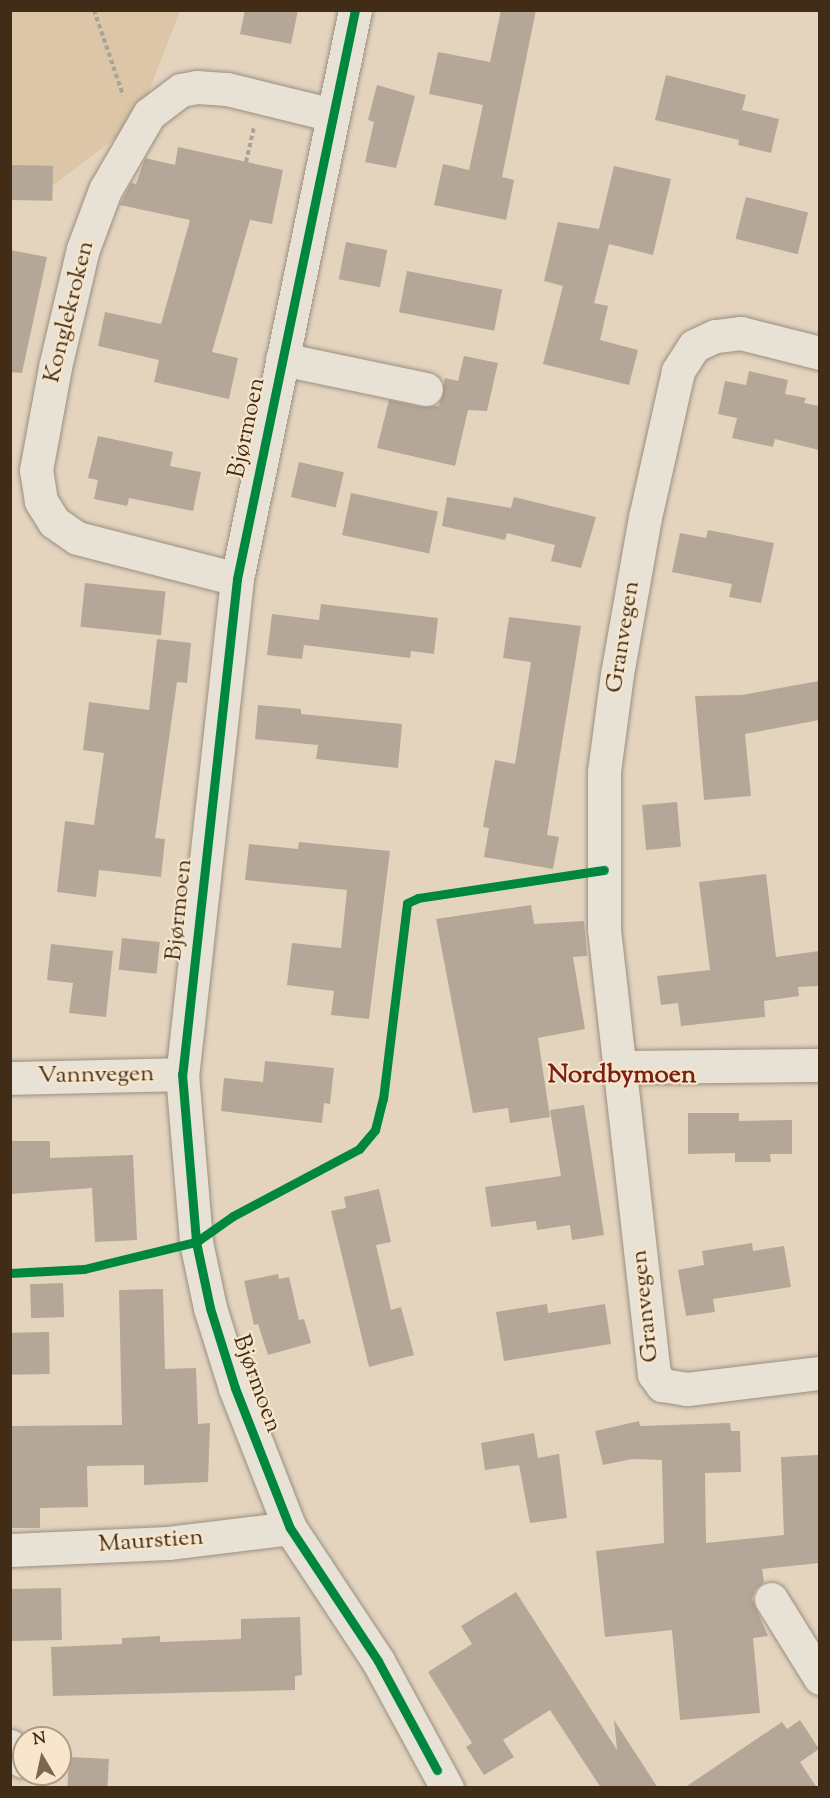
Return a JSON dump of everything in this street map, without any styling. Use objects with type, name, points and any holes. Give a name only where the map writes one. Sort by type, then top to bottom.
[{"type":"street","name":"Bjørmoen","points":[[355,10],[237,579],[182,1074],[196,1242],[210,1308],[235,1388],[291,1528],[378,1661],[442,1779]]},
{"type":"street","name":"Konglekroken","points":[[237,579],[77,538],[54,522],[37,486],[40,437],[83,249],[105,190],[138,129],[167,98],[197,87],[227,89],[333,115]]},
{"type":"street","name":"Granvegen","points":[[819,353],[741,333],[715,336],[694,346],[678,371],[645,517],[604,772],[604,929],[654,1374],[662,1385],[687,1389],[819,1373]]},
{"type":"street","points":[[282,359],[426,389]]},
{"type":"street","points":[[621,1067],[819,1065]]},
{"type":"street","name":"Vannvegen","points":[[10,1078],[182,1074]]},
{"type":"street","name":"Maurstien","points":[[10,1550],[168,1543],[291,1528]]},
{"type":"street","points":[[771,1599],[819,1678]]},
{"type":"path","points":[[94,10],[110,64],[138,129]]},
{"type":"shaded area","points":[[10,11],[180,11],[137,122],[44,192],[11,193]]},
{"type":"building","points":[[245,10],[298,10],[291,44],[240,34]]},
{"type":"building","points":[[501,10],[536,10],[502,177],[514,180],[506,220],[434,205],[443,164],[469,170],[483,105],[429,94],[438,52],[490,62]]},
{"type":"building","points":[[666,75],[746,95],[742,110],[779,119],[771,153],[738,145],[739,140],[655,120]]},
{"type":"building","points":[[377,85],[415,96],[396,168],[365,162],[374,122],[368,120]]},
{"type":"building","points":[[178,147],[283,170],[272,224],[250,220],[212,352],[238,358],[229,399],[154,382],[159,360],[98,346],[105,312],[161,324],[190,220],[120,205],[131,183],[136,184],[145,158],[175,165]]},
{"type":"building","points":[[10,165],[53,166],[52,201],[10,200]]},
{"type":"building","points":[[614,166],[671,179],[653,255],[609,244],[594,303],[608,306],[600,340],[638,350],[629,385],[543,364],[563,286],[544,281],[558,222],[599,229]]},
{"type":"building","points":[[746,197],[808,212],[798,254],[736,239]]},
{"type":"building","points":[[346,242],[387,250],[380,287],[339,279]]},
{"type":"building","points":[[10,250],[47,257],[22,373],[10,372]]},
{"type":"building","points":[[407,271],[502,290],[494,331],[399,312]]},
{"type":"building","points":[[464,356],[498,363],[487,411],[468,410],[455,466],[377,448],[389,400],[422,407],[439,406],[445,378],[458,381]]},
{"type":"building","points":[[749,371],[788,380],[785,394],[806,398],[804,403],[819,406],[819,450],[775,439],[773,447],[732,438],[737,418],[718,414],[725,381],[746,385]]},
{"type":"building","points":[[98,436],[173,452],[170,466],[201,472],[193,511],[129,498],[127,506],[94,499],[98,480],[88,478]]},
{"type":"building","points":[[299,462],[344,472],[336,507],[291,497]]},
{"type":"building","points":[[351,493],[438,512],[429,554],[342,535]]},
{"type":"building","points":[[447,497],[511,508],[514,497],[596,517],[581,568],[551,561],[555,545],[507,533],[505,540],[442,526]]},
{"type":"building","points":[[708,530],[774,543],[761,603],[729,597],[732,584],[672,572],[680,533],[706,538]]},
{"type":"building","points":[[85,583],[166,591],[161,635],[80,627]]},
{"type":"building","points":[[321,604],[438,618],[434,654],[411,651],[410,658],[304,645],[302,659],[267,655],[272,614],[319,620]]},
{"type":"building","points":[[509,617],[581,626],[547,835],[559,837],[553,869],[484,857],[489,828],[483,827],[495,760],[515,764],[531,662],[503,658]]},
{"type":"building","points":[[157,639],[191,643],[187,683],[177,682],[155,838],[165,839],[161,877],[99,870],[96,897],[57,892],[65,821],[94,825],[104,753],[83,750],[89,702],[149,710]]},
{"type":"building","points":[[819,681],[819,720],[745,734],[751,796],[704,800],[695,696],[742,695]]},
{"type":"building","points":[[258,705],[301,709],[301,714],[402,724],[398,768],[316,759],[318,745],[255,739]]},
{"type":"building","points":[[677,802],[681,847],[646,850],[642,805]]},
{"type":"building","points":[[299,842],[390,851],[369,1019],[331,1015],[334,991],[287,985],[292,943],[341,948],[347,890],[245,880],[249,844],[298,849]]},
{"type":"building","points":[[766,874],[776,957],[819,951],[819,986],[798,987],[799,996],[764,1001],[765,1017],[681,1026],[678,1003],[661,1005],[657,976],[710,970],[699,882]]},
{"type":"building","points":[[531,905],[534,924],[584,921],[587,956],[573,957],[585,1029],[538,1038],[550,1117],[510,1123],[508,1108],[473,1113],[436,919]]},
{"type":"building","points":[[122,938],[160,942],[156,974],[119,970]]},
{"type":"building","points":[[51,944],[113,951],[106,1017],[69,1013],[73,983],[47,980]]},
{"type":"building","points":[[265,1061],[334,1068],[330,1104],[324,1103],[322,1123],[221,1111],[224,1078],[263,1082]]},
{"type":"building","points":[[584,1105],[604,1235],[572,1240],[570,1225],[537,1230],[536,1221],[491,1227],[485,1187],[561,1176],[550,1110]]},
{"type":"building","points":[[688,1113],[739,1113],[739,1121],[792,1120],[792,1154],[770,1154],[771,1162],[735,1162],[735,1153],[688,1154]]},
{"type":"building","points":[[10,1141],[50,1141],[50,1158],[133,1155],[137,1240],[95,1242],[92,1188],[10,1194]]},
{"type":"building","points":[[379,1189],[391,1242],[376,1245],[391,1310],[401,1307],[414,1355],[369,1367],[331,1211],[346,1208],[344,1197]]},
{"type":"building","points":[[752,1243],[753,1251],[784,1246],[791,1287],[713,1299],[715,1312],[686,1316],[678,1270],[704,1265],[702,1251]]},
{"type":"building","points":[[278,1274],[279,1279],[289,1277],[299,1320],[304,1319],[311,1343],[268,1355],[258,1324],[254,1325],[244,1281]]},
{"type":"building","points":[[63,1283],[64,1317],[31,1318],[30,1284]]},
{"type":"building","points":[[163,1289],[165,1369],[196,1368],[198,1424],[210,1423],[208,1482],[144,1485],[144,1465],[87,1466],[88,1507],[40,1508],[40,1528],[10,1528],[10,1426],[122,1425],[119,1290]]},
{"type":"building","points":[[547,1304],[548,1313],[605,1304],[611,1344],[504,1361],[496,1312]]},
{"type":"building","points":[[49,1332],[50,1374],[11,1375],[10,1333]]},
{"type":"building","points":[[639,1421],[640,1426],[730,1423],[731,1431],[740,1431],[741,1472],[705,1473],[706,1543],[784,1535],[781,1457],[818,1455],[819,1563],[762,1569],[764,1582],[755,1590],[752,1599],[768,1636],[753,1638],[760,1713],[680,1720],[672,1630],[605,1637],[596,1551],[664,1543],[662,1460],[632,1459],[603,1465],[595,1431]]},
{"type":"building","points":[[534,1433],[538,1458],[559,1454],[567,1518],[530,1523],[519,1465],[485,1470],[481,1443]]},
{"type":"building","points":[[61,1588],[62,1640],[11,1641],[10,1589]]},
{"type":"building","points":[[516,1592],[617,1750],[614,1720],[658,1788],[601,1788],[550,1710],[503,1740],[514,1757],[484,1775],[466,1747],[472,1743],[428,1672],[472,1644],[461,1626]]},
{"type":"building","points":[[300,1617],[302,1675],[295,1676],[295,1690],[53,1696],[51,1647],[122,1644],[122,1638],[160,1636],[160,1642],[241,1639],[241,1619]]},
{"type":"building","points":[[800,1720],[819,1749],[800,1762],[817,1788],[684,1788],[782,1722],[787,1729]]},
{"type":"building","points":[[72,1757],[109,1759],[107,1788],[67,1788],[72,1786]]},
{"type":"cycle path","points":[[355,10],[237,579],[182,1074],[196,1242],[210,1308],[235,1388],[290,1528],[378,1661],[437,1770]]},
{"type":"cycle path","points":[[10,1273],[84,1269],[196,1242],[233,1216],[359,1149],[375,1130],[383,1099],[407,903],[418,898],[604,870]]},
{"type":"district","name":"Nordbymoen","points":[[622,1076]]}]
